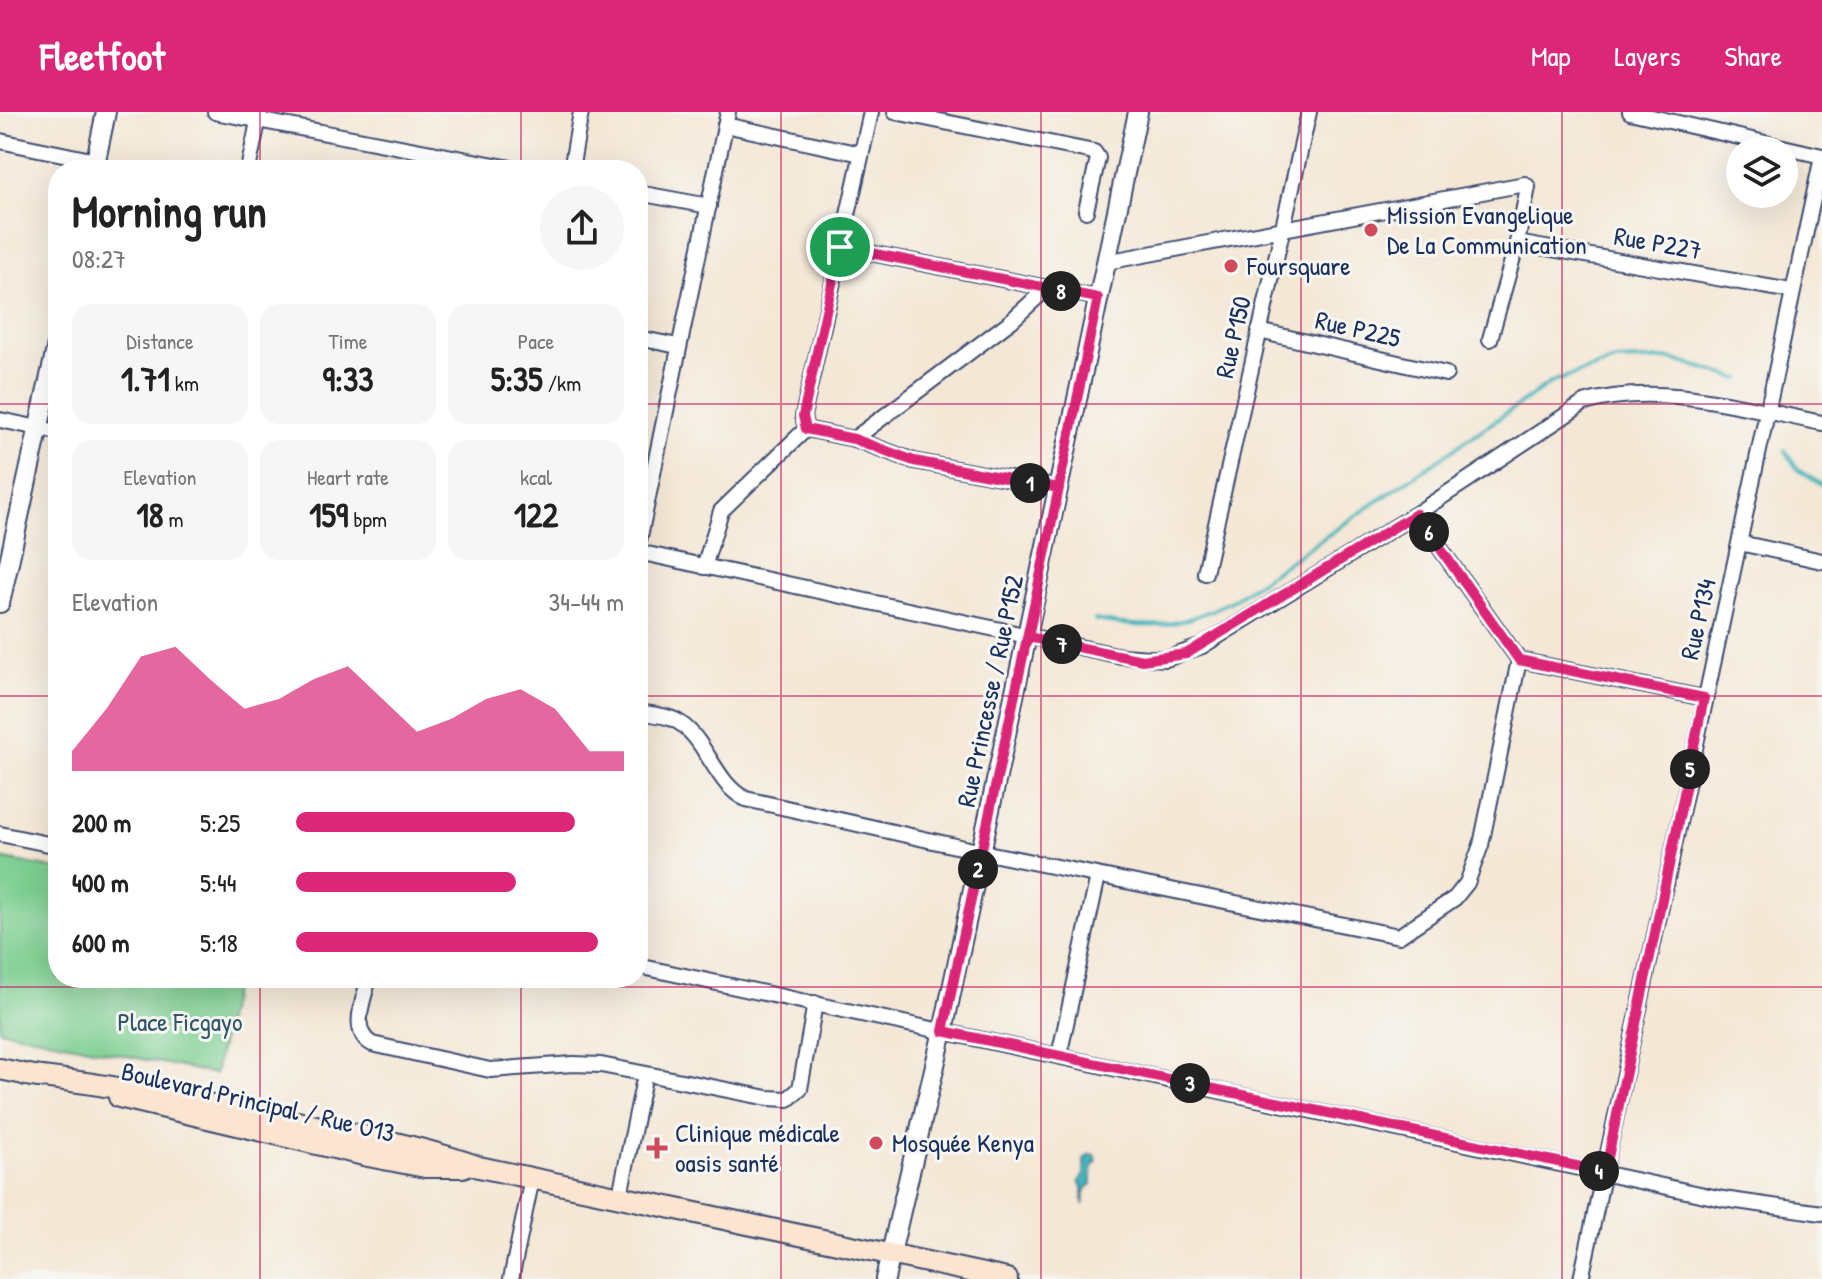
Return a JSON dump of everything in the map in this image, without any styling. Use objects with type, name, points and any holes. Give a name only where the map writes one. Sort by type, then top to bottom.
[{"type":"main road","name":"Boulevard Principal / Rue O13","points":[[0,1069],[368,1156],[425,1167],[479,1167],[1007,1279]]},
{"type":"street","points":[[96,160],[106,112]]},
{"type":"street","points":[[215,112],[259,117],[469,160]]},
{"type":"street","points":[[573,160],[581,112]]},
{"type":"street","points":[[806,429],[803,416],[871,112]]},
{"type":"street","points":[[895,112],[1094,152],[1098,158],[1086,211]]},
{"type":"street","name":"Rue Princesse / Rue P152","points":[[885,1279],[982,852],[1138,112]]},
{"type":"street","name":"Rue P150","points":[[1205,573],[1309,112]]},
{"type":"street","points":[[1630,112],[1822,156]]},
{"type":"street","points":[[250,160],[259,117]]},
{"type":"street","points":[[648,498],[726,118],[861,154]]},
{"type":"street","points":[[0,141],[75,160]]},
{"type":"street","points":[[431,160],[432,153]]},
{"type":"street","name":"Rue P134","points":[[1581,1279],[1822,156]]},
{"type":"street","points":[[1106,262],[1525,184],[1528,187],[1517,243],[1490,339]]},
{"type":"street","points":[[648,195],[709,206]]},
{"type":"street","name":"Rue P227","points":[[1517,243],[1791,291]]},
{"type":"street","points":[[840,247],[1098,298]]},
{"type":"street","points":[[854,439],[1011,321],[1047,288]]},
{"type":"street","name":"Rue P225","points":[[1259,331],[1446,374]]},
{"type":"street","points":[[648,340],[678,346]]},
{"type":"street","points":[[0,603],[48,384]]},
{"type":"street","points":[[648,552],[704,567],[1142,660],[1186,654],[1416,514],[1584,403],[1615,394],[1664,395],[1822,423]]},
{"type":"street","points":[[0,420],[48,430]]},
{"type":"street","points":[[806,429],[854,439],[914,461],[1059,488]]},
{"type":"street","points":[[704,567],[721,511],[806,429]]},
{"type":"street","points":[[1416,514],[1519,660],[1704,698]]},
{"type":"street","points":[[1740,543],[1822,561]]},
{"type":"street","points":[[648,714],[673,719],[684,727],[736,794],[746,799],[982,852],[1399,936],[1455,898],[1467,883],[1481,845],[1519,660]]},
{"type":"street","points":[[0,834],[48,844]]},
{"type":"street","points":[[1059,1056],[1098,876]]},
{"type":"street","points":[[648,968],[1723,1199],[1822,1213]]},
{"type":"street","points":[[367,988],[360,1031],[364,1040],[372,1044],[490,1070],[573,1064],[788,1099],[800,1089],[815,1003]]},
{"type":"street","points":[[620,1195],[645,1074]]},
{"type":"street","points":[[511,1279],[532,1178]]},
{"type":"green space","name":"Place Ficgayo","points":[[0,858],[48,867],[48,988],[233,988],[215,1074],[0,1030]]},
{"type":"water","points":[[1089,1154],[1095,1155],[1097,1161],[1092,1167],[1092,1184],[1086,1189],[1083,1205],[1083,1188],[1079,1181],[1084,1175],[1084,1159]]},
{"type":"waterway","points":[[1095,620],[1150,626],[1179,622],[1230,602],[1552,382],[1615,361],[1671,359],[1740,379]]},
{"type":"waterway","points":[[1785,450],[1798,470],[1822,485]]},
{"type":"place","name":"Mission Evangelique De La Communication","points":[[1371,230]]},
{"type":"place","name":"Foursquare","points":[[1231,266]]},
{"type":"place","name":"Mosquée Kenya","points":[[876,1143]]},
{"type":"place","name":"Clinique médicale oasis santé","points":[[657,1148]]},
{"type":"route","points":[[840,247],[803,416],[806,429],[854,439],[914,461],[1059,488],[1028,637],[943,1031],[1605,1172],[1704,698],[1519,660],[1416,514],[1186,654],[1142,660],[1028,637],[1098,298],[840,247]]}]
